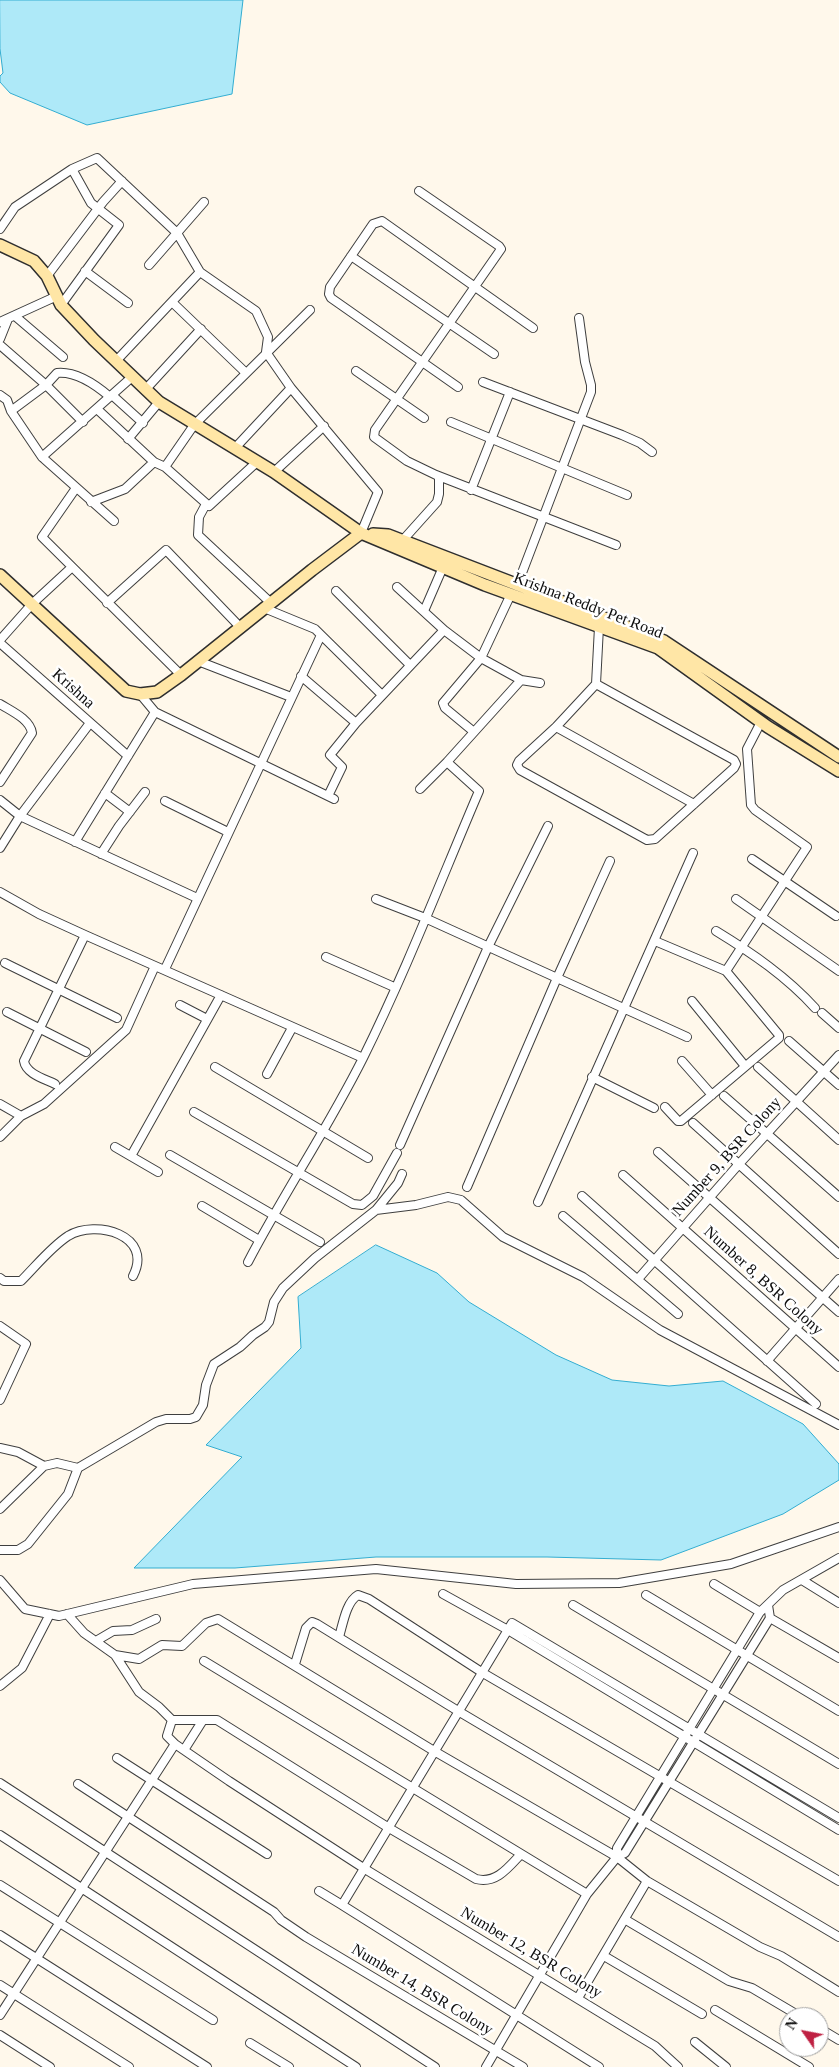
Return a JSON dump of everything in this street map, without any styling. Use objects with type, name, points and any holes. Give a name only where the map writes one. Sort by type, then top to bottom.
[{"type":"main road","name":"Krishna Reddy Pet Road","points":[[0,245],[34,262],[46,276],[59,300],[94,340],[159,402],[194,425],[258,461],[361,532],[442,567],[664,642],[839,758]]},
{"type":"main road","name":"Krishna Reddy Pet Road","points":[[361,532],[388,535],[600,627],[658,648],[761,722],[839,771]]},
{"type":"main road","points":[[0,575],[126,691],[140,694],[157,692],[181,676],[361,532]]},
{"type":"street","points":[[0,230],[15,207],[72,169],[97,158],[177,233],[200,272],[256,311],[268,336],[266,352],[291,388],[378,492],[361,532]]},
{"type":"street","points":[[0,339],[8,319],[59,300],[85,271],[119,225],[91,203],[72,169]]},
{"type":"street","points":[[46,276],[122,181]]},
{"type":"street","points":[[419,191],[499,246],[500,252],[374,430],[374,437],[407,461],[439,476],[616,546]]},
{"type":"street","points":[[148,265],[204,202]]},
{"type":"street","points":[[458,387],[331,298],[328,294],[330,287],[370,227],[382,221],[533,328]]},
{"type":"street","points":[[351,256],[494,354]]},
{"type":"street","points":[[85,271],[128,303]]},
{"type":"street","points":[[117,360],[200,272]]},
{"type":"street","points":[[172,302],[246,373]]},
{"type":"street","points":[[165,467],[194,425],[310,310]]},
{"type":"street","points":[[474,732],[445,708],[443,704],[481,658],[514,590],[591,392],[579,318]]},
{"type":"street","points":[[8,319],[63,357]]},
{"type":"street","points":[[146,390],[201,329]]},
{"type":"street","points":[[0,345],[46,385],[83,422]]},
{"type":"street","points":[[11,411],[46,385],[57,373],[66,372],[96,385],[143,423]]},
{"type":"street","points":[[356,372],[424,418]]},
{"type":"street","points":[[42,457],[132,377]]},
{"type":"street","points":[[483,382],[633,439],[652,452]]},
{"type":"street","points":[[236,448],[291,388]]},
{"type":"street","points":[[471,490],[510,392]]},
{"type":"street","points":[[0,395],[7,400],[11,411],[42,457],[114,521]]},
{"type":"street","points":[[128,438],[143,423],[159,402]]},
{"type":"street","points":[[97,409],[154,462],[165,467],[210,506],[258,461]]},
{"type":"street","points":[[451,422],[627,495]]},
{"type":"street","points":[[274,472],[324,426]]},
{"type":"street","points":[[91,502],[124,489],[154,462]]},
{"type":"street","points":[[402,541],[437,502],[439,476]]},
{"type":"street","points":[[76,488],[42,537],[181,676]]},
{"type":"street","points":[[206,504],[199,517],[198,535],[267,606],[315,629],[382,695]]},
{"type":"street","points":[[107,603],[166,550],[241,628]]},
{"type":"street","points":[[424,611],[442,567]]},
{"type":"street","points":[[0,641],[32,604],[71,568]]},
{"type":"street","points":[[398,586],[444,630],[481,658],[521,680],[540,683]]},
{"type":"street","points":[[336,590],[410,665]]},
{"type":"street","points":[[596,684],[734,760],[736,764],[734,768],[655,839],[647,840],[520,770],[517,765],[596,684],[600,627]]},
{"type":"street","points":[[140,694],[155,712],[331,798],[342,767],[330,755],[356,723],[444,630]]},
{"type":"street","points":[[164,969],[321,635]]},
{"type":"street","name":"Krishna","points":[[0,641],[128,756]]},
{"type":"street","points":[[198,661],[291,697]]},
{"type":"street","points":[[301,676],[356,723]]},
{"type":"street","points":[[420,789],[448,762],[521,680]]},
{"type":"street","points":[[0,704],[25,720],[32,727],[32,733],[0,782]]},
{"type":"street","points":[[75,842],[155,712]]},
{"type":"street","points":[[726,971],[807,847],[755,810],[751,805],[747,750],[761,722]]},
{"type":"street","points":[[0,848],[20,816],[90,723]]},
{"type":"street","points":[[556,726],[694,804]]},
{"type":"street","points":[[248,1262],[273,1215],[324,1132],[363,1058],[479,790],[448,762]]},
{"type":"street","points":[[101,854],[146,792]]},
{"type":"street","points":[[105,793],[130,812]]},
{"type":"street","points":[[0,800],[20,816],[197,898]]},
{"type":"street","points":[[165,801],[228,832]]},
{"type":"street","points":[[194,1112],[353,1204],[362,1205],[373,1196],[399,1149],[488,947],[548,826]]},
{"type":"street","points":[[538,1202],[693,853]]},
{"type":"street","points":[[752,860],[836,916]]},
{"type":"street","points":[[467,1188],[556,978],[610,862]]},
{"type":"street","points":[[0,892],[39,914],[363,1058]]},
{"type":"street","points":[[376,899],[425,918],[687,1037]]},
{"type":"street","points":[[736,899],[839,971]]},
{"type":"street","points":[[716,931],[742,947],[796,987],[818,1011],[839,1028]]},
{"type":"street","points":[[56,1084],[30,1071],[25,1066],[24,1060],[85,935]]},
{"type":"street","points":[[655,941],[726,971],[779,1035],[778,1039],[681,1121],[678,1121],[665,1107]]},
{"type":"street","points":[[326,957],[394,987]]},
{"type":"street","points":[[5,963],[117,1018]]},
{"type":"street","points":[[0,1136],[21,1116],[44,1104],[126,1030],[155,966]]},
{"type":"street","points":[[131,1156],[221,995]]},
{"type":"street","points":[[692,1001],[745,1066]]},
{"type":"street","points":[[180,1005],[208,1019]]},
{"type":"street","points":[[7,1012],[86,1052]]},
{"type":"street","points":[[267,1074],[292,1028]]},
{"type":"street","points":[[789,1041],[839,1085]]},
{"type":"street","name":"Number 9, BSR Colony","points":[[638,1279],[739,1164],[839,1056]]},
{"type":"street","points":[[682,1061],[712,1095]]},
{"type":"street","points":[[215,1067],[368,1158]]},
{"type":"street","points":[[758,1068],[839,1140]]},
{"type":"street","points":[[592,1077],[654,1108]]},
{"type":"street","points":[[724,1096],[768,1132],[839,1197]]},
{"type":"street","points":[[0,1104],[21,1116]]},
{"type":"street","points":[[693,1123],[839,1254]]},
{"type":"street","points":[[115,1147],[158,1172]]},
{"type":"street","points":[[658,1152],[839,1312]]},
{"type":"street","points":[[170,1154],[320,1242]]},
{"type":"street","points":[[0,1550],[18,1550],[28,1544],[68,1494],[78,1468],[156,1422],[166,1419],[190,1419],[196,1417],[203,1405],[206,1385],[214,1364],[240,1348],[252,1335],[265,1327],[269,1322],[277,1296],[283,1288],[315,1258],[376,1210],[398,1183],[402,1174]]},
{"type":"street","name":"Number 8, BSR Colony","points":[[623,1175],[839,1368]]},
{"type":"street","points":[[582,1196],[816,1404]]},
{"type":"street","points":[[376,1210],[416,1205],[448,1197],[461,1200],[503,1237],[583,1277],[660,1330],[839,1425]]},
{"type":"street","points":[[202,1206],[259,1240]]},
{"type":"street","points":[[563,1216],[678,1314]]},
{"type":"street","points":[[0,1289],[2,1280],[21,1280],[69,1235],[89,1230],[110,1230],[128,1239],[136,1250],[138,1266],[133,1276]]},
{"type":"street","points":[[767,1361],[839,1279]]},
{"type":"street","points":[[0,1326],[26,1344],[0,1400]]},
{"type":"street","points":[[0,1449],[18,1452],[44,1466]]},
{"type":"street","points":[[0,1509],[44,1466],[57,1463],[78,1468]]},
{"type":"street","points":[[0,1580],[25,1609],[58,1616],[193,1584],[376,1569],[516,1584],[619,1583],[731,1564],[839,1527]]},
{"type":"street","points":[[617,1857],[617,1848],[635,1817],[760,1612],[783,1590],[839,1558]]},
{"type":"street","points":[[802,1580],[839,1602]]},
{"type":"street","points":[[714,1584],[760,1612]]},
{"type":"street","points":[[442,1594],[508,1630],[839,1830]]},
{"type":"street","points":[[339,1637],[350,1603],[358,1595],[363,1596],[483,1673],[839,1881]]},
{"type":"street","points":[[646,1595],[839,1711]]},
{"type":"street","points":[[573,1605],[839,1764]]},
{"type":"street","points":[[486,2067],[587,1894],[617,1857],[625,1854],[770,1618],[768,1605]]},
{"type":"street","points":[[0,1686],[22,1668],[50,1614]]},
{"type":"street","points":[[67,1614],[75,1624],[96,1642],[115,1655],[139,1692],[172,1720],[217,1720],[389,1828],[476,1879],[492,1880],[508,1868],[521,1854]]},
{"type":"street","points":[[115,1655],[140,1659],[162,1645],[182,1646],[206,1623],[218,1618],[434,1751],[617,1857],[647,1881],[760,1947],[781,1956],[839,1992]]},
{"type":"street","points":[[770,1618],[839,1658]]},
{"type":"street","points":[[96,1642],[113,1631],[132,1630],[156,1619]]},
{"type":"street","points":[[295,1664],[309,1623],[317,1624],[458,1712],[839,1937]]},
{"type":"street","points":[[342,1905],[512,1623],[839,1818]]},
{"type":"street","points":[[204,1661],[587,1894]]},
{"type":"street","points":[[0,2015],[175,1744],[167,1736],[172,1720]]},
{"type":"street","points":[[184,1750],[203,1720]]},
{"type":"street","name":"Number 12, BSR Colony","points":[[175,1744],[365,1869],[655,2046],[678,2067]]},
{"type":"street","points":[[117,1758],[267,1854]]},
{"type":"street","points":[[0,1783],[435,2067]]},
{"type":"street","name":"Number 14, BSR Colony","points":[[78,1784],[274,1912],[281,1920],[306,1937],[523,2067]]},
{"type":"street","points":[[0,1835],[356,2067]]},
{"type":"street","points":[[578,1998],[626,1920],[628,1913],[647,1881]]},
{"type":"street","points":[[0,1885],[213,2020]]},
{"type":"street","points":[[319,1891],[599,2067]]},
{"type":"street","points":[[626,1920],[729,1981],[752,1988],[784,2007]]},
{"type":"street","points":[[0,1935],[207,2067]]},
{"type":"street","points":[[604,1956],[702,2014]]},
{"type":"street","points":[[0,1985],[129,2067]]},
{"type":"street","points":[[714,2010],[809,2067]]},
{"type":"street","points":[[0,2035],[50,2067]]},
{"type":"street","points":[[695,2042],[726,2067]]},
{"type":"street","points":[[250,2043],[289,2067]]},
{"type":"water","points":[[0,0],[243,0],[232,94],[87,125],[10,93],[0,82],[0,76],[3,73],[0,49]]},
{"type":"water","points":[[376,1245],[437,1273],[469,1302],[556,1355],[612,1380],[669,1386],[723,1381],[803,1424],[839,1464],[839,1480],[783,1514],[661,1560],[547,1557],[376,1557],[235,1568],[134,1568],[242,1457],[206,1445],[301,1348],[298,1297]]}]
